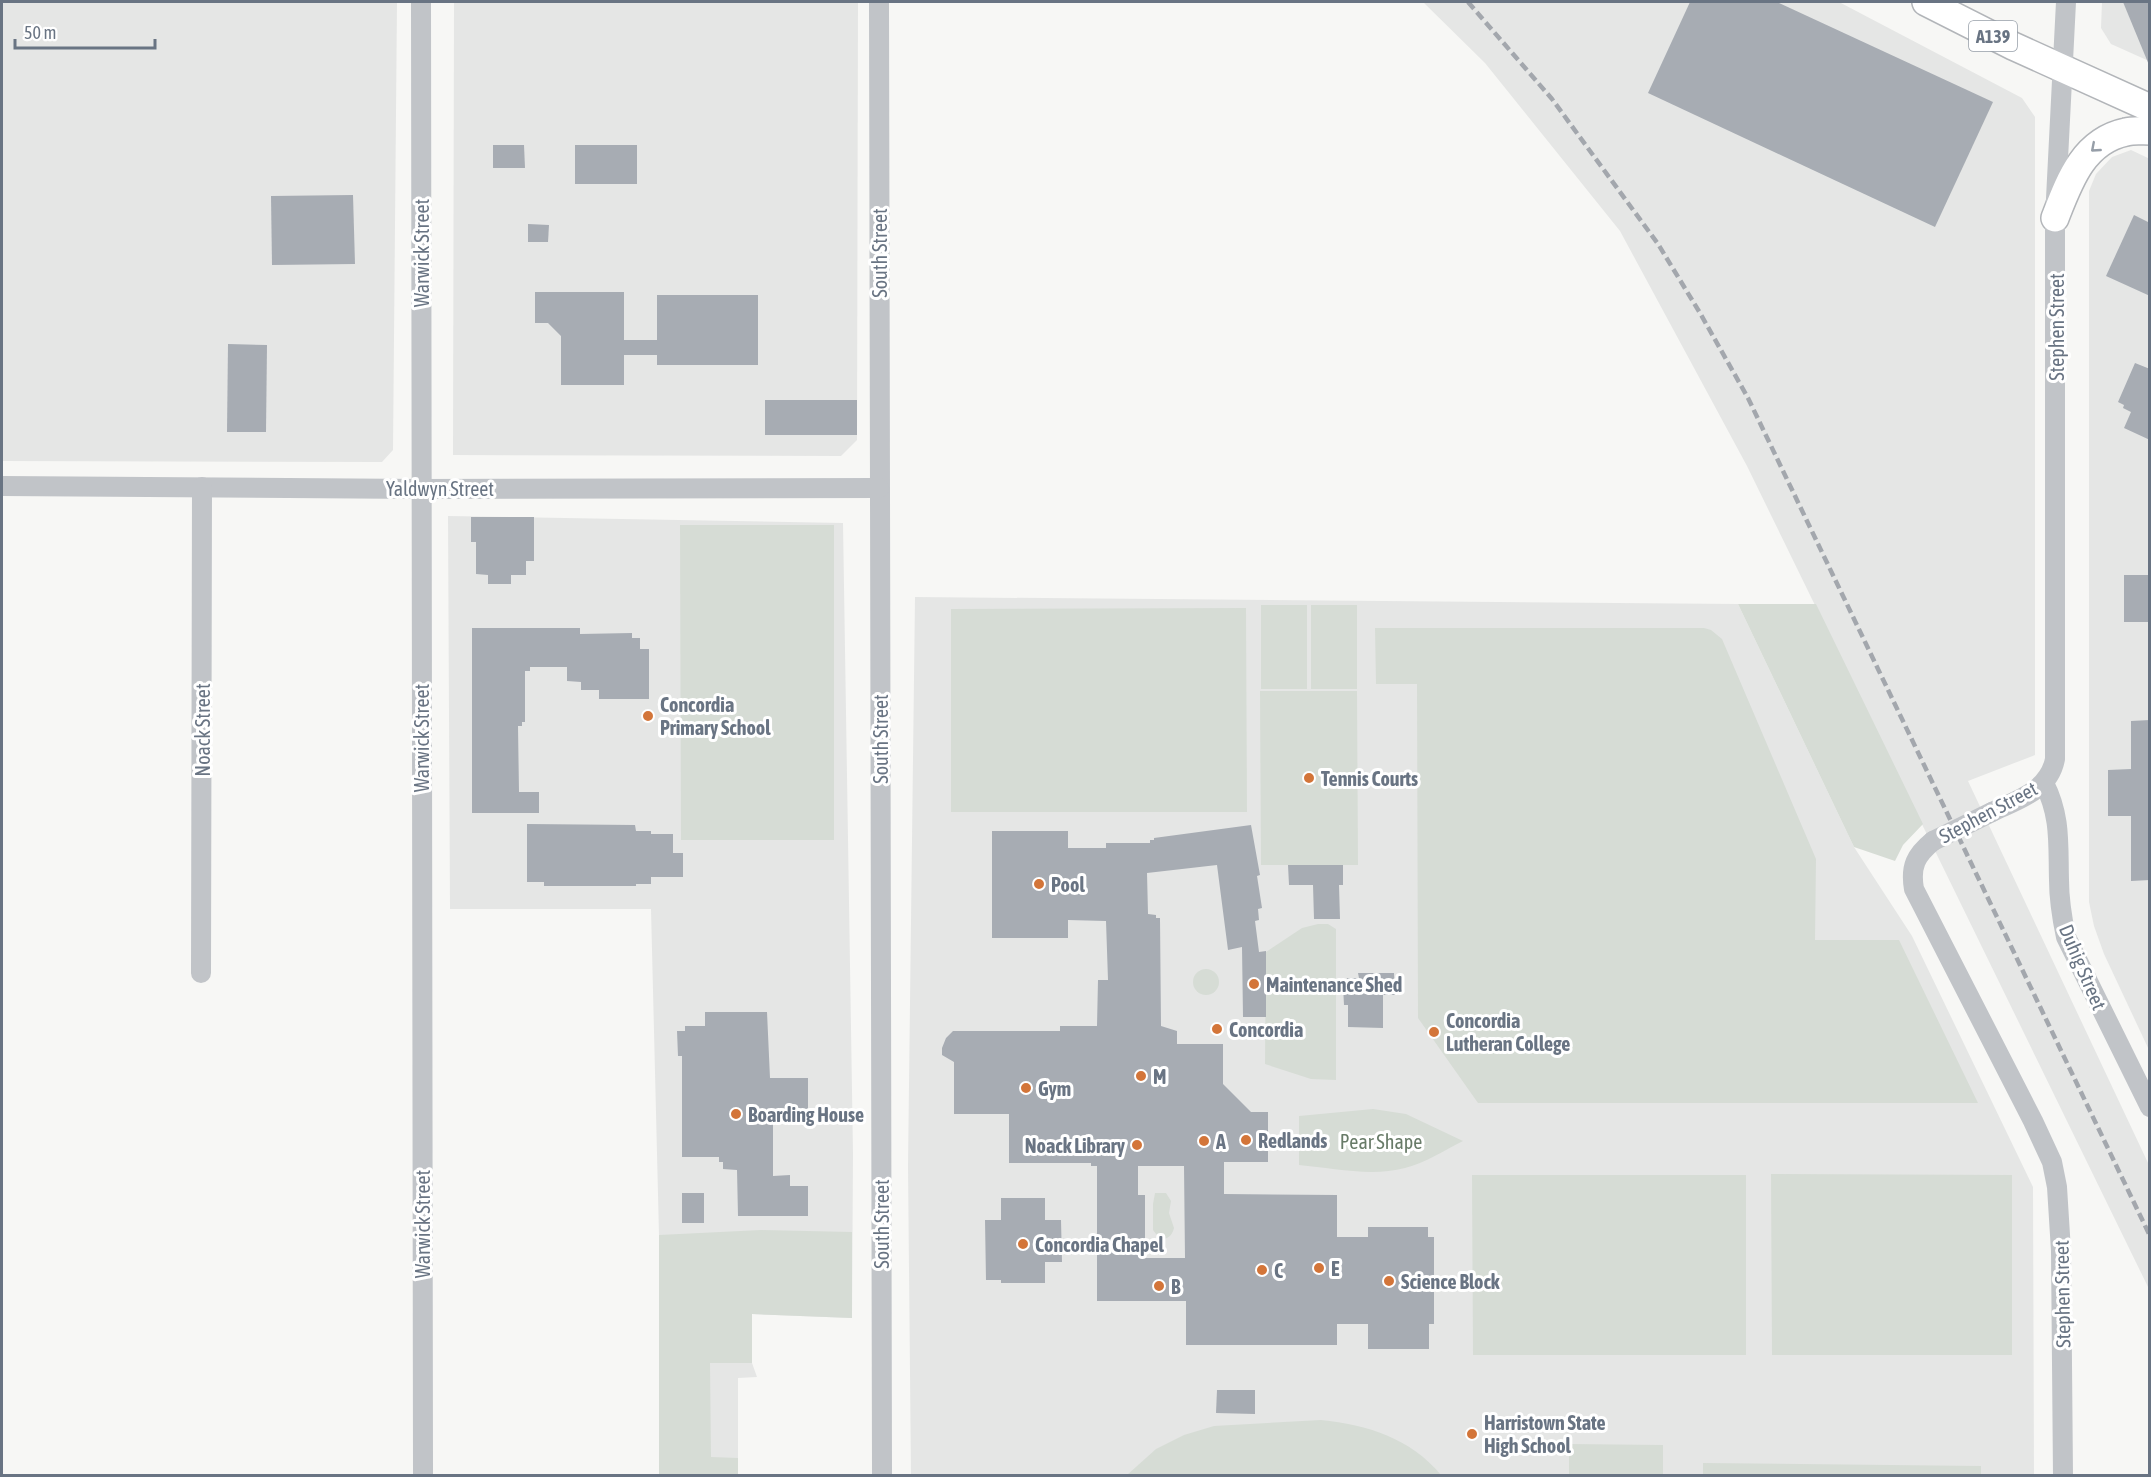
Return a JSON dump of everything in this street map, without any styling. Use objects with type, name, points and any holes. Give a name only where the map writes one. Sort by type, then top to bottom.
[{"type":"highway","name":"A139","points":[[1926,2],[2013,46],[2150,108]]},
{"type":"highway","points":[[2055,219],[2074,172],[2083,159],[2106,139],[2126,132],[2150,131]]},
{"type":"street","name":"Warwick Street","points":[[420,2],[423,1476]]},
{"type":"street","name":"South Street","points":[[879,2],[882,1476]]},
{"type":"street","name":"Stephen Street","points":[[2063,1476],[2061,1251],[2057,1187],[2052,1162],[1914,889],[1911,876],[1913,863],[1920,852],[1933,840],[2029,795],[2044,783],[2053,768],[2056,748],[2055,219],[2066,2]]},
{"type":"street","name":"Yaldwyn Street","points":[[2,486],[420,489],[879,488]]},
{"type":"street","name":"Noack Street","points":[[201,973],[202,487]]},
{"type":"street","name":"Duhig Street","points":[[2044,783],[2053,800],[2057,818],[2061,912],[2066,937],[2150,1107]]},
{"type":"shaded area","points":[[2,2],[397,2],[393,450],[382,462],[2,461]]},
{"type":"shaded area","points":[[454,2],[858,2],[857,440],[841,456],[453,455]]},
{"type":"shaded area","points":[[1423,2],[1839,2],[2022,98],[2035,117],[2035,755],[1968,781],[2149,1165],[2149,1289],[1747,466],[1620,231],[1485,63]]},
{"type":"shaded area","points":[[2102,2],[2149,2],[2149,61],[2111,44],[2101,28]]},
{"type":"shaded area","points":[[2131,150],[2150,159],[2149,1050],[2104,954],[2094,926],[2089,902],[2089,191],[2096,174],[2112,157]]},
{"type":"shaded area","name":"Concordia Primary School","points":[[448,516],[843,523],[853,1154],[852,1318],[752,1314],[752,1363],[757,1377],[738,1378],[738,1475],[659,1475],[659,1235],[651,909],[450,909]]},
{"type":"shaded area","name":"Concordia Lutheran College","points":[[915,597],[1738,604],[1854,847],[1912,936],[2033,1187],[2034,1475],[911,1475],[908,1166]]},
{"type":"green space","points":[[680,525],[834,525],[834,840],[681,840]]},
{"type":"green space","points":[[1738,604],[1816,604],[1923,824],[1903,845],[1895,861],[1854,847]]},
{"type":"green space","points":[[1261,605],[1307,605],[1307,689],[1261,689]]},
{"type":"green space","points":[[1311,605],[1357,605],[1357,689],[1311,689]]},
{"type":"green space","points":[[1246,608],[1247,812],[951,812],[951,609]]},
{"type":"green space","points":[[1375,628],[1704,628],[1711,630],[1722,639],[1816,859],[1815,940],[1899,940],[1978,1103],[1478,1103],[1418,1018],[1417,684],[1376,684]]},
{"type":"green space","name":"Tennis Courts","points":[[1260,691],[1357,691],[1358,865],[1261,865]]},
{"type":"green space","points":[[1328,924],[1336,929],[1336,1080],[1311,1079],[1265,1064],[1266,952],[1302,928]]},
{"type":"green space","points":[[1206,969],[1215,973],[1219,982],[1215,991],[1206,995],[1197,991],[1193,982],[1197,973]]},
{"type":"green space","name":"Pear Shape","points":[[1373,1109],[1406,1114],[1463,1141],[1420,1163],[1392,1171],[1352,1171],[1299,1165],[1299,1116]]},
{"type":"green space","points":[[1771,1174],[2012,1175],[2012,1355],[1772,1355]]},
{"type":"green space","points":[[1472,1175],[1746,1175],[1746,1355],[1473,1355]]},
{"type":"green space","points":[[1155,1193],[1166,1193],[1171,1201],[1169,1213],[1174,1228],[1171,1235],[1160,1239],[1153,1230]]},
{"type":"green space","points":[[761,1230],[852,1232],[852,1318],[752,1314],[752,1363],[710,1363],[711,1457],[738,1458],[738,1475],[659,1475],[659,1235]]},
{"type":"green space","points":[[1321,1420],[1338,1422],[1387,1435],[1416,1452],[1441,1475],[1127,1475],[1156,1449],[1184,1435],[1214,1426]]},
{"type":"green space","points":[[1569,1444],[1663,1445],[1663,1475],[1569,1475]]},
{"type":"green space","points":[[1703,1463],[1981,1466],[1981,1475],[1703,1476]]},
{"type":"building","points":[[1690,2],[1777,2],[1993,102],[1935,227],[1648,93]]},
{"type":"building","points":[[2123,2],[2150,2],[2150,65],[2149,65]]},
{"type":"building","points":[[493,145],[524,145],[525,168],[493,168]]},
{"type":"building","points":[[575,145],[637,145],[637,184],[575,184]]},
{"type":"building","points":[[353,195],[355,264],[272,265],[271,196]]},
{"type":"building","points":[[2134,215],[2150,223],[2150,296],[2106,276]]},
{"type":"building","points":[[528,224],[549,225],[548,242],[528,242]]},
{"type":"building","points":[[535,292],[624,292],[624,340],[657,340],[657,295],[758,295],[758,365],[657,365],[657,355],[624,355],[624,385],[561,385],[561,336],[548,323],[535,323]]},
{"type":"building","points":[[228,344],[267,345],[266,432],[227,432]]},
{"type":"building","points":[[2135,363],[2150,369],[2150,440],[2124,428],[2131,412],[2118,402]]},
{"type":"building","points":[[765,400],[857,400],[857,435],[765,435]]},
{"type":"building","points":[[471,517],[534,517],[534,561],[526,561],[526,575],[511,575],[511,584],[488,584],[488,575],[476,574],[476,542],[471,542]]},
{"type":"building","points":[[2124,575],[2150,575],[2150,622],[2124,622]]},
{"type":"building","points":[[472,628],[580,628],[580,634],[632,633],[632,638],[640,638],[640,649],[649,649],[649,699],[599,699],[599,690],[581,690],[581,682],[567,681],[567,667],[530,667],[530,671],[525,671],[525,722],[522,722],[522,726],[518,726],[519,792],[539,792],[539,813],[472,813]]},
{"type":"building","points":[[2150,720],[2150,880],[2131,881],[2131,816],[2108,816],[2108,770],[2131,769],[2131,721]]},
{"type":"building","points":[[527,824],[635,825],[636,831],[673,834],[673,853],[683,853],[683,877],[651,877],[651,884],[636,884],[636,886],[544,886],[544,882],[527,882]]},
{"type":"building","points":[[1251,825],[1260,875],[1257,876],[1262,908],[1258,909],[1259,920],[1255,921],[1259,952],[1266,951],[1266,1017],[1243,1017],[1242,947],[1228,950],[1217,865],[1147,873],[1148,914],[1160,918],[1161,1026],[1177,1031],[1177,1044],[1223,1044],[1223,1084],[1251,1112],[1268,1112],[1268,1162],[1224,1162],[1224,1194],[1337,1195],[1337,1237],[1368,1237],[1368,1227],[1428,1227],[1428,1237],[1434,1237],[1434,1324],[1429,1324],[1429,1349],[1368,1349],[1368,1324],[1337,1324],[1337,1345],[1186,1345],[1186,1301],[1097,1301],[1097,1166],[1091,1166],[1091,1163],[1009,1163],[1009,1114],[954,1114],[954,1062],[942,1055],[946,1038],[953,1031],[1060,1031],[1060,1026],[1097,1026],[1098,980],[1108,980],[1106,921],[1068,920],[1068,938],[992,938],[992,831],[1068,831],[1068,848],[1106,848],[1106,843],[1150,843],[1150,840]],"holes":[[[1138,1166],[1184,1166],[1185,1258],[1145,1258],[1145,1195],[1138,1195]]]},
{"type":"building","points":[[1288,865],[1343,865],[1343,885],[1339,885],[1340,919],[1314,919],[1313,885],[1289,885]]},
{"type":"building","points":[[1358,973],[1394,973],[1395,995],[1383,995],[1383,1028],[1348,1027],[1348,1005],[1344,1005],[1343,986],[1347,986],[1347,978],[1359,978]]},
{"type":"building","name":"Boarding House","points":[[705,1012],[767,1012],[770,1078],[808,1078],[808,1109],[790,1109],[790,1120],[773,1120],[773,1176],[790,1175],[790,1186],[808,1186],[808,1216],[738,1216],[737,1170],[723,1169],[723,1162],[719,1162],[719,1157],[682,1157],[682,1056],[678,1056],[677,1031],[685,1031],[685,1026],[705,1026]]},
{"type":"building","points":[[682,1193],[704,1193],[704,1223],[682,1223]]},
{"type":"building","name":"Concordia Chapel","points":[[1001,1198],[1045,1198],[1045,1220],[1061,1220],[1062,1262],[1045,1262],[1045,1283],[1001,1283],[1001,1280],[986,1280],[985,1220],[1001,1220]]},
{"type":"building","points":[[1217,1390],[1255,1390],[1255,1414],[1216,1413]]},
{"type":"railway","points":[[1468,2],[1552,99],[1658,244],[1748,398],[2150,1236]]},
{"type":"place","name":"Concordia Primary School","points":[[648,716]]},
{"type":"place","name":"Tennis Courts","points":[[1309,778]]},
{"type":"place","name":"Pool","points":[[1039,884]]},
{"type":"place","name":"Maintenance Shed","points":[[1254,984]]},
{"type":"place","name":"Concordia","points":[[1217,1029]]},
{"type":"place","name":"Concordia Lutheran College","points":[[1434,1032]]},
{"type":"place","name":"M","points":[[1141,1076]]},
{"type":"place","name":"Gym","points":[[1026,1088]]},
{"type":"place","name":"Boarding House","points":[[736,1114]]},
{"type":"place","name":"Redlands","points":[[1246,1140]]},
{"type":"place","name":"A","points":[[1204,1141]]},
{"type":"place","name":"Noack Library","points":[[1137,1145]]},
{"type":"place","name":"Concordia Chapel","points":[[1023,1244]]},
{"type":"place","name":"E","points":[[1319,1268]]},
{"type":"place","name":"C","points":[[1262,1270]]},
{"type":"place","name":"Science Block","points":[[1389,1281]]},
{"type":"place","name":"B","points":[[1159,1286]]},
{"type":"place","name":"Harristown State High School","points":[[1472,1434]]}]
